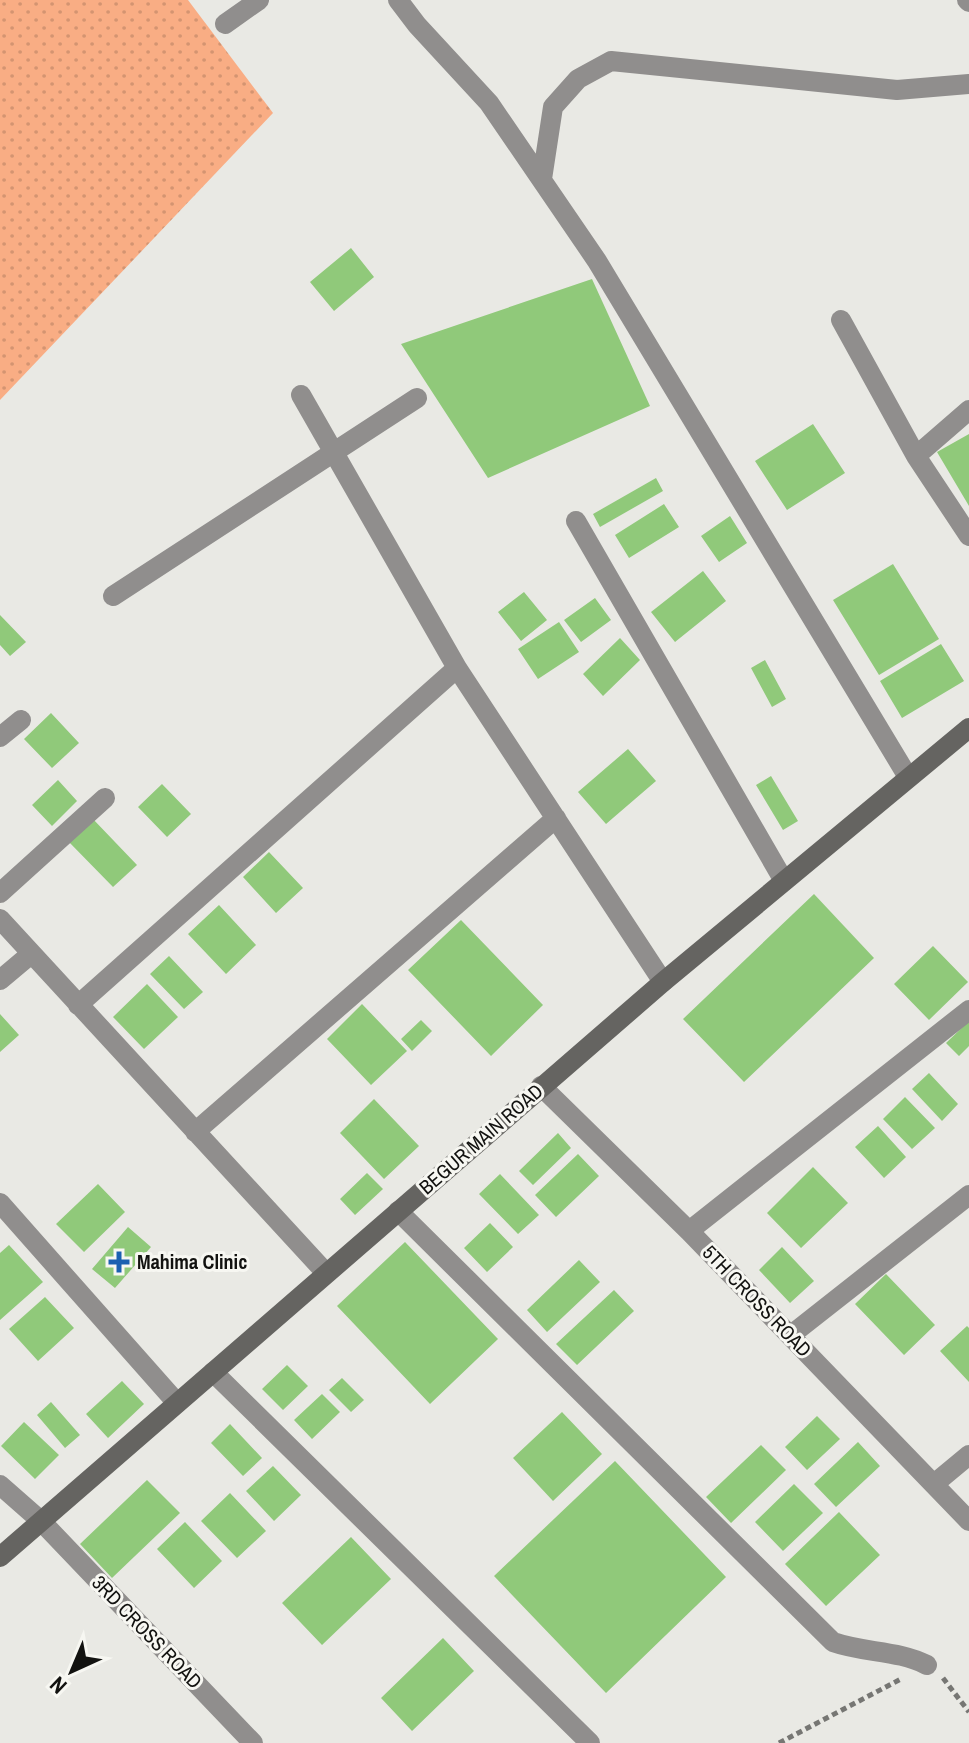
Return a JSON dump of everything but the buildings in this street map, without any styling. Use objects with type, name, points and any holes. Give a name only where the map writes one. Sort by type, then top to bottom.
[{"type":"street","points":[[225,24],[259,0]]},
{"type":"street","points":[[398,0],[489,103],[542,179],[605,275],[908,777]]},
{"type":"street","points":[[542,179],[553,107],[578,79],[611,61],[897,90],[969,84]]},
{"type":"street","points":[[841,320],[916,456],[969,536]]},
{"type":"street","points":[[301,395],[457,668],[663,982]]},
{"type":"street","points":[[113,596],[417,398]]},
{"type":"street","points":[[916,456],[969,410]]},
{"type":"street","points":[[576,521],[784,881]]},
{"type":"street","points":[[78,1005],[457,668]]},
{"type":"street","points":[[0,737],[21,720]]},
{"type":"street","name":"BEGUR MAIN ROAD","points":[[0,1557],[541,1086],[969,728]]},
{"type":"street","points":[[0,893],[105,798]]},
{"type":"street","points":[[195,1132],[556,818]]},
{"type":"street","points":[[0,919],[326,1273]]},
{"type":"street","points":[[0,980],[31,954]]},
{"type":"street","points":[[689,1231],[969,1010]]},
{"type":"street","name":"5TH CROSS ROAD","points":[[541,1086],[689,1231],[969,1521]]},
{"type":"street","points":[[791,1335],[969,1195]]},
{"type":"street","points":[[0,1203],[177,1403]]},
{"type":"street","points":[[398,1211],[833,1642],[851,1648],[910,1656],[927,1665]]},
{"type":"street","points":[[213,1372],[590,1743]]},
{"type":"street","points":[[934,1484],[969,1455]]},
{"type":"street","name":"3RD CROSS ROAD","points":[[0,1485],[41,1521],[253,1743]]},
{"type":"path","points":[[779,1743],[927,1665],[942,1676],[969,1712]]},
{"type":"shaded area","points":[[0,0],[188,0],[273,113],[0,400]]},
{"type":"place","name":"Mahima Clinic","points":[[119,1262]]}]
